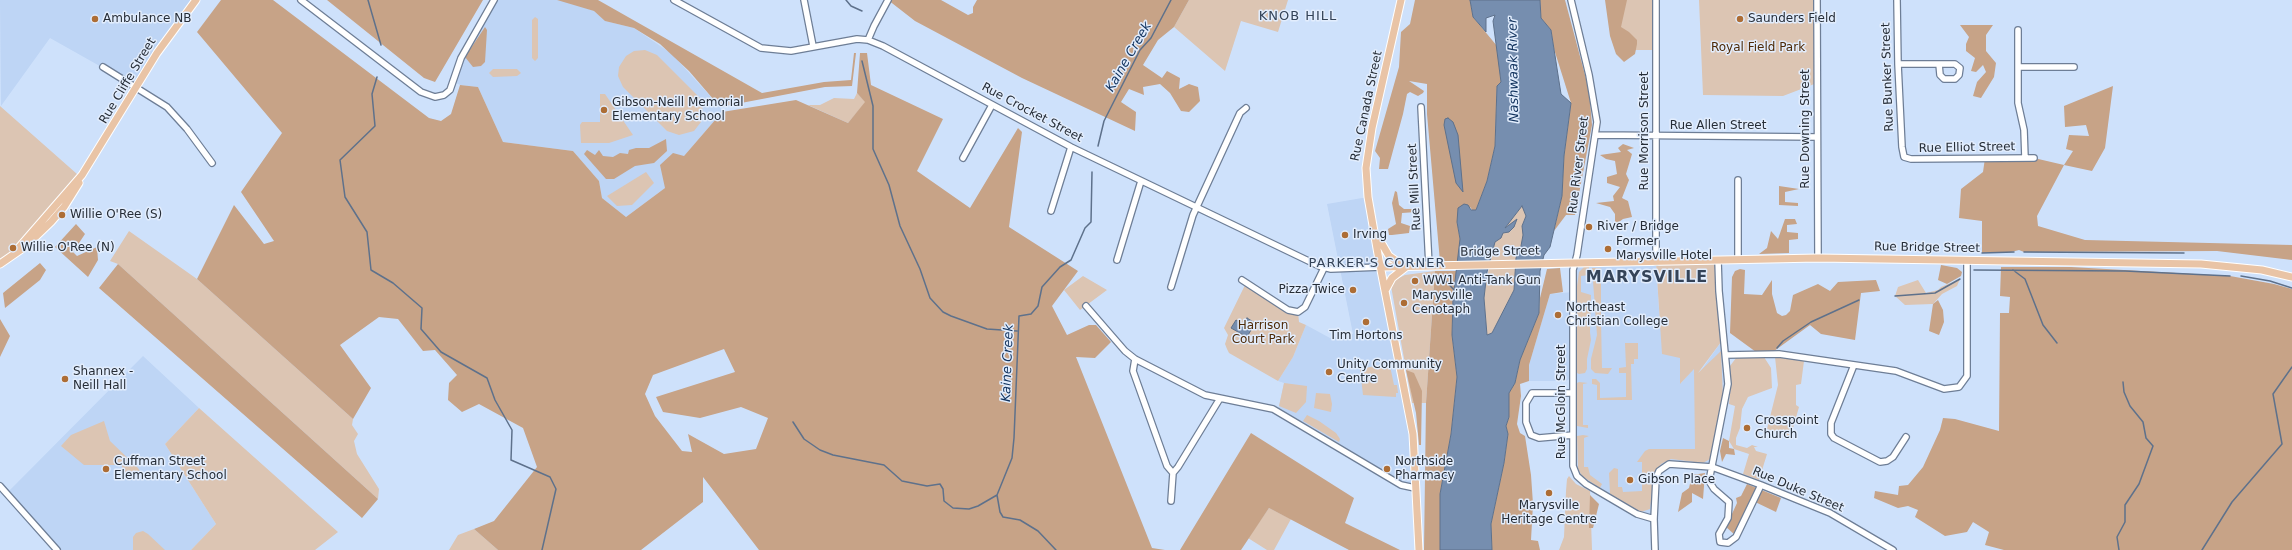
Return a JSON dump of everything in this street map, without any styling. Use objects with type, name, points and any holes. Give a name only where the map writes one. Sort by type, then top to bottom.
[{"type":"main road","name":"Rue Cliffe Street","points":[[0,264],[16,251],[82,175],[157,53],[196,0]]},
{"type":"main road","name":"Rue Canada Street","points":[[1401,0],[1367,156],[1366,179],[1413,434],[1419,550]]},
{"type":"main road","name":"Rue Cliffe Street","points":[[16,251],[26,246],[59,214],[76,190],[82,175]]},
{"type":"main road","points":[[38,218],[51,212]]},
{"type":"main road","points":[[1374,228],[1385,252],[1394,261],[1406,267]]},
{"type":"main road","name":"Rue Bridge Street","points":[[1560,262],[1656,262],[1818,258],[2201,264],[2262,270],[2292,277]]},
{"type":"main road","name":"Bridge Street","points":[[1429,266],[1560,262]]},
{"type":"main road","points":[[1381,267],[1429,266]]},
{"type":"main road","points":[[1386,290],[1392,278],[1406,267]]},
{"type":"street","points":[[301,0],[421,92],[435,97],[444,95],[450,90],[461,58],[494,0]]},
{"type":"street","name":"Rue Crocket Street","points":[[674,0],[761,48],[791,51],[843,40],[868,40],[883,46],[1071,147],[1324,268],[1381,267]]},
{"type":"street","points":[[804,0],[813,46]]},
{"type":"street","points":[[868,40],[888,0]]},
{"type":"street","name":"Rue River Street","points":[[1571,0],[1596,109],[1596,135],[1575,262]]},
{"type":"street","name":"Rue Morrison Street","points":[[1656,0],[1656,262]]},
{"type":"street","name":"Rue Downing Street","points":[[1817,0],[1818,258]]},
{"type":"street","name":"Rue Bunker Street","points":[[1897,0],[1898,64],[1903,153]]},
{"type":"street","points":[[2018,30],[2018,103],[2024,130],[2025,158]]},
{"type":"street","points":[[1898,64],[1939,64]]},
{"type":"street","points":[[103,67],[167,107],[178,118],[212,163]]},
{"type":"street","points":[[2019,67],[2074,67]]},
{"type":"street","points":[[963,158],[992,105]]},
{"type":"street","name":"Rue Mill Street","points":[[1421,107],[1429,266]]},
{"type":"street","points":[[1171,288],[1189,223],[1240,113],[1246,108]]},
{"type":"street","name":"Rue Allen Street","points":[[1596,135],[1656,137],[1817,137]]},
{"type":"street","points":[[1051,211],[1071,147]]},
{"type":"street","name":"Rue Elliot Street","points":[[1903,153],[1904,157],[1910,159],[2034,158]]},
{"type":"street","points":[[1738,180],[1738,260]]},
{"type":"street","points":[[1117,260],[1141,181]]},
{"type":"street","points":[[1718,260],[1719,291],[1726,355],[1727,396],[1709,481],[1711,485],[1727,498],[1730,506],[1728,518],[1719,534],[1720,542],[1724,544],[1733,541],[1736,537],[1761,485]]},
{"type":"street","points":[[1726,355],[1779,354],[1896,371],[1944,389],[1952,389],[1964,383],[1967,376],[1967,260]]},
{"type":"street","name":"Rue McGloin Street","points":[[1575,262],[1573,270],[1573,466],[1580,480],[1636,514],[1654,519]]},
{"type":"street","points":[[1242,280],[1288,310],[1298,312],[1305,307],[1324,268]]},
{"type":"street","points":[[1086,306],[1124,351],[1135,359],[1192,390],[1219,400],[1273,409],[1401,485],[1415,488]]},
{"type":"street","points":[[1135,359],[1133,371],[1168,466],[1173,473]]},
{"type":"street","points":[[1854,365],[1831,423],[1830,428],[1834,438],[1880,462],[1887,461],[1893,457],[1906,437]]},
{"type":"street","points":[[1573,393],[1532,393],[1526,403],[1526,422],[1531,435],[1539,438],[1573,435]]},
{"type":"street","points":[[1170,501],[1173,473],[1219,400]]},
{"type":"street","name":"Rue Duke Street","points":[[1654,519],[1656,478],[1664,466],[1669,464],[1712,467],[1830,513],[1893,550]]},
{"type":"street","points":[[0,486],[56,550]]},
{"type":"street","points":[[1654,519],[1656,550]]},
{"type":"shaded area","points":[[0,0],[196,0],[137,87],[50,38],[1,106]]},
{"type":"shaded area","points":[[221,0],[273,0],[429,118],[441,121],[451,114],[460,85],[478,87],[503,142],[573,151],[599,181],[602,198],[626,217],[665,188],[660,165],[673,153],[684,156],[722,112],[796,100],[848,123],[865,102],[857,93],[860,53],[867,53],[871,85],[943,119],[917,171],[970,208],[1018,128],[1022,132],[1009,227],[1078,271],[1052,306],[1067,335],[1089,325],[1096,325],[1111,342],[1095,358],[1076,357],[1152,548],[1165,550],[759,550],[703,477],[703,502],[641,550],[498,550],[474,529],[494,521],[537,467],[523,428],[479,404],[462,412],[448,400],[449,383],[457,375],[435,350],[423,351],[398,319],[379,317],[340,345],[371,388],[353,419],[197,279],[234,205],[264,244],[274,241],[241,192],[282,133],[197,32]],"holes":[[[724,349],[735,372],[656,397],[663,412],[700,418],[741,407],[768,418],[756,449],[724,454],[688,434],[692,452],[682,451],[655,416],[645,394],[653,375]]]},
{"type":"shaded area","points":[[327,0],[483,0],[435,82],[424,78]]},
{"type":"shaded area","name":"Gibson-Neill Memorial Elementary School","points":[[494,0],[557,0],[569,2],[594,11],[606,21],[634,28],[672,54],[720,107],[722,112],[684,156],[665,188],[626,217],[602,198],[599,181],[573,151],[503,142],[478,87],[460,85],[454,82],[459,65]]},
{"type":"shaded area","points":[[557,0],[598,0],[762,93],[824,82],[851,80],[854,53],[856,53],[852,86],[825,87],[720,107],[689,71],[660,44],[634,28],[605,21],[594,11]]},
{"type":"shaded area","points":[[888,0],[941,0],[968,15],[973,13],[973,7],[977,0],[1189,0],[1174,27],[1158,40],[1143,65],[1162,78],[1167,71],[1180,78],[1179,89],[1189,84],[1198,87],[1200,101],[1189,112],[1181,111],[1170,93],[1160,84],[1143,87],[1144,95],[1129,89],[1121,102],[1136,112],[1135,131],[1022,78],[915,21]]},
{"type":"shaded area","points":[[1415,0],[1470,0],[1473,17],[1497,46],[1501,82],[1497,86],[1495,146],[1487,181],[1476,210],[1473,211],[1470,207],[1457,222],[1460,239],[1459,261],[1440,262],[1427,114],[1427,84],[1409,81],[1424,91],[1418,96],[1410,92],[1407,94],[1388,169],[1379,169],[1380,158],[1375,151],[1399,67],[1401,32],[1410,24]]},
{"type":"shaded area","points":[[1540,0],[1565,0],[1589,90],[1592,125],[1575,215],[1566,215],[1554,231],[1562,196],[1564,156],[1571,103],[1554,49],[1551,30],[1541,18]]},
{"type":"shaded area","points":[[1605,0],[1627,0],[1621,27],[1637,40],[1637,44],[1635,54],[1624,62],[1616,54],[1610,36]]},
{"type":"shaded area","points":[[1960,25],[1993,25],[1986,35],[1986,51],[1996,63],[1994,77],[1981,98],[1973,96],[1977,82],[1986,72],[1983,65],[1976,72],[1971,71],[1975,58],[1966,51],[1966,44],[1969,37]]},
{"type":"shaded area","points":[[485,27],[487,30],[485,62],[481,66],[473,67],[465,57]]},
{"type":"shaded area","points":[[2113,86],[2105,148],[2092,171],[2064,165],[2073,151],[2066,149],[2069,135],[2089,136],[2086,125],[2065,127],[2064,106]]},
{"type":"shaded area","points":[[666,139],[667,151],[654,163],[635,166],[614,179],[606,179],[584,154],[587,150],[595,155],[599,150],[603,156],[613,157],[620,153],[628,154],[629,150],[636,148],[649,148]]},
{"type":"shaded area","points":[[1623,144],[1634,148],[1627,150],[1632,154],[1626,174],[1629,180],[1622,198],[1628,201],[1632,217],[1623,219],[1615,225],[1615,214],[1610,207],[1596,203],[1614,201],[1613,196],[1620,187],[1607,183],[1607,177],[1617,174],[1615,161],[1606,159],[1600,155],[1621,152],[1618,148]]},
{"type":"shaded area","points":[[1985,158],[2034,158],[2064,165],[2037,216],[2038,226],[2085,240],[2292,245],[2292,260],[2217,251],[2024,252],[2019,250],[2011,252],[1982,253],[1982,221],[1959,218],[1961,189],[1983,172]]},
{"type":"shaded area","points":[[1779,186],[1799,189],[1785,192],[1785,202],[1798,203],[1798,206],[1779,205]]},
{"type":"shaded area","points":[[1395,191],[1397,192],[1399,205],[1404,209],[1416,209],[1416,212],[1402,213],[1401,223],[1410,226],[1409,233],[1389,235],[1388,229],[1396,224],[1392,203]]},
{"type":"shaded area","points":[[1368,197],[1409,404],[1415,488],[1405,487],[1278,411],[1284,383],[1278,381],[1293,357],[1306,325],[1330,338],[1353,334],[1327,204]]},
{"type":"shaded area","points":[[1785,219],[1795,219],[1797,224],[1787,225],[1787,232],[1798,233],[1798,239],[1789,240],[1789,253],[1759,254],[1767,248],[1771,231],[1778,239]]},
{"type":"shaded area","points":[[76,224],[85,234],[73,252],[77,256],[97,247],[98,260],[88,277],[55,247]]},
{"type":"shaded area","points":[[1575,262],[1656,262],[1660,326],[1680,358],[1681,383],[1694,368],[1695,379],[1724,338],[1728,384],[1712,467],[1669,464],[1659,471],[1654,519],[1637,514],[1586,484],[1575,472],[1572,378],[1565,381],[1529,381],[1529,365],[1550,294],[1573,292]]},
{"type":"shaded area","points":[[40,263],[46,270],[40,280],[5,308],[3,293]]},
{"type":"shaded area","points":[[118,264],[378,499],[362,518],[99,288]]},
{"type":"shaded area","points":[[1941,265],[1957,268],[1962,272],[1961,276],[1947,284],[1938,280]]},
{"type":"shaded area","points":[[2001,267],[2071,267],[2230,276],[2292,289],[2292,550],[2004,550],[1985,545],[1989,532],[1973,522],[1967,532],[1945,536],[1915,517],[1918,510],[1908,506],[1898,508],[1874,498],[1875,491],[1898,495],[1899,486],[1908,485],[1923,467],[1940,430],[1943,418],[1955,419],[1999,431],[2000,313],[2009,313],[2010,297],[2000,296]]},
{"type":"shaded area","points":[[1560,268],[1563,292],[1550,294],[1529,365],[1529,381],[1520,384],[1521,396],[1517,424],[1520,433],[1525,436],[1531,475],[1533,504],[1531,540],[1538,541],[1540,550],[1492,550],[1491,524],[1504,463],[1508,434],[1506,426],[1509,417],[1509,393],[1515,383],[1520,360],[1539,313],[1540,298],[1547,269]]},
{"type":"shaded area","points":[[1740,269],[1745,270],[1744,294],[1762,295],[1772,280],[1772,294],[1777,313],[1782,316],[1786,315],[1790,311],[1793,295],[1818,284],[1830,291],[1838,282],[1876,280],[1880,291],[1861,293],[1855,340],[1821,334],[1810,325],[1770,354],[1756,352],[1730,333],[1732,277],[1735,271]]},
{"type":"shaded area","points":[[1435,271],[1457,271],[1453,298],[1452,335],[1457,377],[1451,434],[1440,494],[1440,550],[1424,550],[1426,403]]},
{"type":"shaded area","points":[[1938,300],[1943,310],[1944,322],[1939,335],[1929,331],[1933,304]]},
{"type":"shaded area","points":[[0,319],[10,336],[0,357]]},
{"type":"shaded area","name":"Cuffman Street Elementary School","points":[[143,356],[199,408],[165,444],[216,524],[191,550],[57,550],[6,494]]},
{"type":"shaded area","points":[[1406,370],[1414,373],[1422,391],[1421,445],[1419,445],[1416,413]]},
{"type":"shaded area","points":[[1251,433],[1354,498],[1345,523],[1400,550],[1349,550],[1269,508],[1241,550],[1180,550]]},
{"type":"shaded area","points":[[1723,438],[1729,441],[1729,448],[1734,449],[1735,455],[1726,454],[1722,462],[1720,451]]},
{"type":"shaded area","points":[[1705,473],[1703,499],[1692,493],[1692,502],[1678,512],[1682,493],[1689,488],[1692,475]]},
{"type":"shaded area","points":[[1747,484],[1781,498],[1776,512],[1751,500],[1735,535],[1726,527],[1737,503],[1736,498],[1741,496]]},
{"type":"shaded area","points":[[1590,495],[1599,504],[1593,528],[1589,528]]},
{"type":"green space","points":[[1189,0],[1288,0],[1278,32],[1241,21],[1225,71],[1174,27]]},
{"type":"green space","points":[[1611,0],[1656,0],[1656,50],[1623,50]]},
{"type":"green space","name":"Royal Field Park","points":[[1699,0],[1817,0],[1817,83],[1783,96],[1703,95]]},
{"type":"green space","points":[[535,17],[538,19],[538,58],[535,61],[532,58],[532,20]]},
{"type":"green space","points":[[645,50],[657,55],[701,99],[703,113],[701,122],[694,131],[679,135],[667,131],[623,87],[618,76],[619,67],[626,56],[634,51]]},
{"type":"green space","points":[[493,69],[517,69],[521,73],[517,76],[493,77],[489,73]]},
{"type":"green space","points":[[857,93],[866,102],[848,123],[808,105],[820,105],[834,98],[854,99]]},
{"type":"green space","points":[[600,94],[605,94],[633,135],[609,143],[581,143],[580,125],[582,122],[600,122]]},
{"type":"green space","points":[[0,106],[77,174],[82,175],[43,222],[0,264]]},
{"type":"green space","points":[[646,172],[654,183],[632,205],[617,206],[607,196]]},
{"type":"green space","points":[[1522,206],[1525,209],[1526,216],[1522,226],[1524,235],[1516,258],[1514,290],[1492,333],[1487,335],[1484,298],[1486,281],[1495,242],[1503,233],[1511,231],[1512,228],[1510,224],[1505,228]]},
{"type":"green space","points":[[129,231],[197,279],[353,419],[352,425],[358,434],[354,441],[357,454],[379,489],[378,499],[118,264],[110,261]]},
{"type":"green space","points":[[1718,260],[1724,338],[1698,373],[1721,351],[1723,398],[1710,459],[1703,463],[1671,459],[1661,464],[1654,474],[1650,509],[1641,512],[1610,494],[1609,473],[1614,468],[1618,469],[1618,487],[1622,487],[1623,492],[1642,491],[1642,462],[1637,462],[1645,451],[1649,449],[1695,449],[1694,369],[1680,384],[1680,358],[1662,354],[1656,262]]},
{"type":"green space","points":[[1584,267],[1589,267],[1589,275],[1581,276],[1581,292],[1591,295],[1591,340],[1587,359],[1587,369],[1585,373],[1579,374],[1577,373],[1577,286],[1579,272]]},
{"type":"green space","points":[[1592,268],[1601,268],[1601,315],[1597,315],[1597,321],[1601,321],[1602,368],[1612,368],[1608,374],[1595,373],[1591,369],[1591,359],[1597,335]]},
{"type":"green space","points":[[1435,271],[1426,403],[1412,403],[1391,286],[1395,280],[1405,275]]},
{"type":"green space","points":[[1083,276],[1107,290],[1080,310],[1064,290]]},
{"type":"green space","points":[[1960,279],[1957,286],[1942,294],[1933,304],[1905,305],[1895,296],[1898,287],[1918,280],[1926,293],[1938,290],[1941,287]]},
{"type":"green space","name":"Harrison Court Park","points":[[1246,283],[1288,310],[1298,312],[1299,322],[1306,325],[1293,357],[1278,381],[1229,353],[1225,344],[1228,335],[1224,328]]},
{"type":"green space","points":[[1625,343],[1638,343],[1638,359],[1634,359],[1634,364],[1631,364],[1632,400],[1597,400],[1597,385],[1592,384],[1592,379],[1596,379],[1600,383],[1600,398],[1626,397],[1626,373],[1619,373],[1619,368],[1626,367]]},
{"type":"green space","points":[[1764,357],[1771,368],[1772,388],[1748,397],[1742,409],[1740,428],[1736,438],[1736,445],[1747,448],[1752,445],[1758,447],[1754,447],[1756,451],[1767,454],[1759,480],[1743,474],[1749,454],[1734,449],[1729,441],[1735,406],[1729,404],[1731,384],[1730,366],[1736,358]]},
{"type":"green space","points":[[1775,357],[1804,361],[1801,384],[1796,385],[1796,405],[1799,407],[1791,435],[1787,436],[1767,429],[1778,385]]},
{"type":"green space","points":[[1375,366],[1390,366],[1394,385],[1397,385],[1398,393],[1396,393],[1396,397],[1363,395],[1360,369]]},
{"type":"green space","points":[[1284,383],[1307,386],[1306,402],[1296,413],[1279,406]]},
{"type":"green space","points":[[1577,383],[1588,383],[1583,384],[1583,425],[1588,425],[1588,428],[1577,426]]},
{"type":"green space","points":[[1316,393],[1330,394],[1332,404],[1331,412],[1314,408]]},
{"type":"green space","points":[[199,408],[338,532],[315,550],[191,550],[216,524],[165,444]]},
{"type":"green space","points":[[1307,415],[1319,421],[1336,433],[1340,439],[1339,442],[1303,421]]},
{"type":"green space","points":[[104,421],[110,441],[138,468],[141,473],[122,474],[122,465],[84,465],[61,446],[71,435]]},
{"type":"green space","points":[[1577,436],[1589,436],[1584,438],[1584,467],[1588,467],[1590,475],[1602,484],[1600,488],[1582,476],[1578,469]]},
{"type":"green space","points":[[1569,476],[1576,484],[1590,491],[1592,550],[1559,550],[1564,537],[1566,491],[1567,479]]},
{"type":"green space","points":[[1269,508],[1291,519],[1274,550],[1267,550],[1248,538]]},
{"type":"green space","points":[[474,529],[498,550],[449,550],[458,535]]},
{"type":"green space","points":[[143,531],[165,550],[133,550],[133,537],[136,533]]},
{"type":"water","name":"Nashwaak River","points":[[1470,0],[1540,0],[1541,18],[1551,30],[1561,94],[1571,103],[1564,156],[1562,196],[1550,247],[1544,255],[1540,271],[1539,313],[1520,360],[1515,383],[1509,393],[1509,417],[1506,426],[1508,434],[1504,463],[1491,524],[1492,550],[1440,550],[1440,494],[1451,434],[1457,377],[1452,335],[1453,298],[1460,239],[1457,222],[1458,208],[1464,204],[1468,205],[1471,210],[1476,210],[1487,181],[1495,146],[1497,86],[1501,82],[1493,21],[1495,15],[1486,18],[1486,32],[1473,17]],"holes":[[[1522,206],[1526,216],[1522,226],[1523,235],[1521,246],[1516,258],[1514,290],[1492,333],[1487,335],[1484,298],[1487,272],[1495,242],[1501,238],[1503,233],[1509,232],[1514,227],[1517,219],[1505,228]]]},
{"type":"water","points":[[1448,118],[1453,122],[1458,135],[1463,192],[1456,183],[1444,125],[1445,119]]},
{"type":"water","points":[[1247,318],[1255,323],[1247,337],[1231,328],[1236,320],[1243,324]]},
{"type":"waterway","points":[[368,0],[381,45]]},
{"type":"waterway","points":[[846,0],[851,6],[862,11]]},
{"type":"waterway","name":"Kaine Creek","points":[[1098,146],[1104,121],[1140,50],[1151,38],[1171,0]]},
{"type":"waterway","points":[[862,61],[873,106],[873,149],[889,185],[900,226],[920,269],[930,298],[943,312],[951,316],[987,329],[1017,331]]},
{"type":"waterway","points":[[377,77],[372,94],[375,126],[340,160],[345,197],[367,232],[371,270],[393,283],[422,308],[421,329],[441,352],[487,378],[495,400],[512,430],[511,460],[550,477],[556,489],[542,550]]},
{"type":"waterway","name":"Kaine Creek","points":[[1056,550],[1038,531],[1020,520],[1003,517],[1000,512],[997,495],[1012,458],[1019,316],[1031,314],[1038,306],[1042,287],[1060,267],[1071,260],[1085,228],[1091,222],[1092,172]]},
{"type":"waterway","points":[[1982,253],[2014,252]]},
{"type":"waterway","points":[[2024,252],[2184,253]]},
{"type":"waterway","points":[[1974,270],[2125,271],[2230,276]]},
{"type":"waterway","points":[[2013,270],[2025,279],[2043,325],[2057,343]]},
{"type":"waterway","points":[[2241,276],[2270,281],[2292,288]]},
{"type":"waterway","points":[[1442,277],[1456,292]]},
{"type":"waterway","points":[[1895,296],[1935,293],[1960,279]]},
{"type":"waterway","points":[[1777,348],[1783,341],[1811,322],[1859,300]]},
{"type":"waterway","points":[[2202,550],[2232,502],[2282,444],[2273,394],[2292,367]]},
{"type":"waterway","points":[[2119,550],[2117,537],[2125,522],[2125,505],[2139,484],[2153,446],[2146,438],[2143,422],[2130,406],[2124,392],[2123,382]]},
{"type":"waterway","points":[[793,422],[804,439],[820,450],[833,455],[884,465],[902,481],[927,486],[940,484],[943,489],[944,501],[953,508],[969,509],[978,506],[997,495]]},
{"type":"place","name":"Ambulance NB","points":[[95,19]]},
{"type":"place","name":"Saunders Field","points":[[1740,19]]},
{"type":"place","name":"Gibson-Neill Memorial Elementary School","points":[[604,110]]},
{"type":"place","name":"Willie O'Ree (S)","points":[[62,215]]},
{"type":"place","name":"River / Bridge","points":[[1589,227]]},
{"type":"place","name":"Irving","points":[[1345,235]]},
{"type":"place","name":"Willie O'Ree (N)","points":[[13,248]]},
{"type":"place","name":"Former Marysville Hotel","points":[[1608,249]]},
{"type":"place","name":"WW1 Anti-Tank Gun","points":[[1415,281]]},
{"type":"place","name":"Pizza Twice","points":[[1353,290]]},
{"type":"place","name":"Marysville Cenotaph","points":[[1404,303]]},
{"type":"place","name":"Northeast Christian College","points":[[1558,315]]},
{"type":"place","name":"Tim Hortons","points":[[1366,322]]},
{"type":"place","name":"Unity Community Centre","points":[[1329,372]]},
{"type":"place","name":"Shannex - Neill Hall","points":[[65,379]]},
{"type":"place","name":"Crosspoint Church","points":[[1747,428]]},
{"type":"place","name":"Cuffman Street Elementary School","points":[[106,469]]},
{"type":"place","name":"Northside Pharmacy","points":[[1387,469]]},
{"type":"place","name":"Gibson Place","points":[[1630,480]]},
{"type":"place","name":"Marysville Heritage Centre","points":[[1549,493]]},
{"type":"district","name":"KNOB HILL","points":[[1298,17]]},
{"type":"district","name":"PARKER'S CORNER","points":[[1377,264]]},
{"type":"district","name":"MARYSVILLE","points":[[1647,278]]}]
